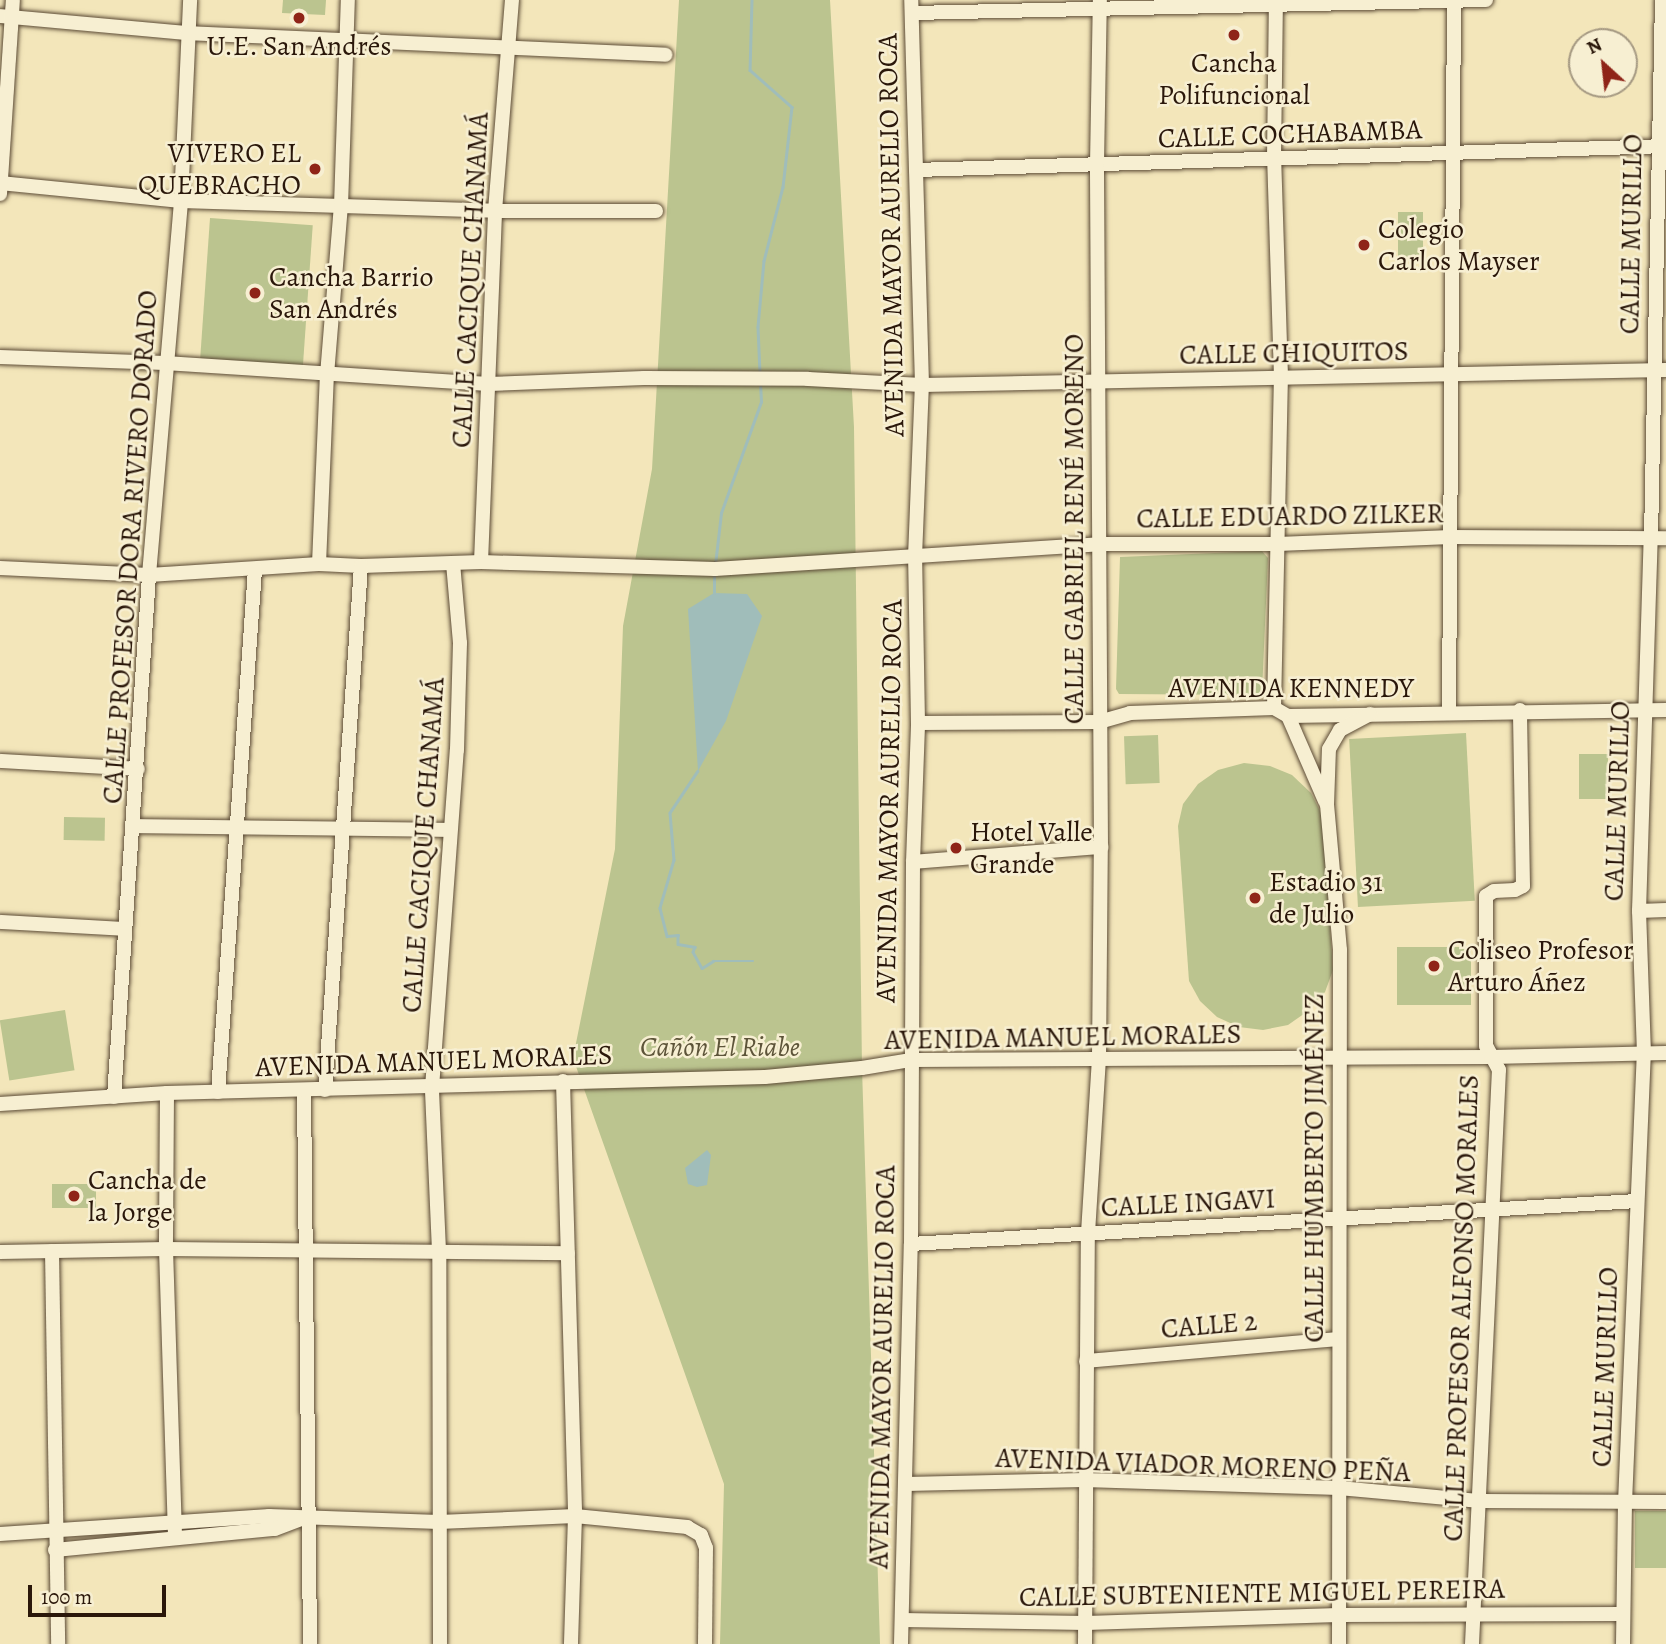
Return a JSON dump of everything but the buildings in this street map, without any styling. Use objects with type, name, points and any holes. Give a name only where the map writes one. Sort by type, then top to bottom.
[{"type":"street","points":[[0,194],[6,16],[13,0]]},
{"type":"street","name":"CALLE PROFESOR DORA RIVERO DORADO","points":[[114,1097],[149,575],[165,363],[181,201],[190,0]]},
{"type":"street","points":[[319,564],[327,375],[341,206],[348,0]]},
{"type":"street","name":"CALLE CACIQUE CHANAMÁ","points":[[481,562],[495,211],[512,0]]},
{"type":"street","points":[[1450,712],[1454,0]]},
{"type":"street","points":[[912,7],[1486,0]]},
{"type":"street","name":"CALLE MURILLO","points":[[1623,1644],[1625,1503],[1644,1054],[1639,911],[1644,710],[1659,370],[1662,0]]},
{"type":"street","points":[[1274,708],[1281,377],[1274,159],[1276,2]]},
{"type":"street","name":"CALLE GABRIEL RENÉ MORENO","points":[[1085,1644],[1084,1480],[1088,1233],[1099,1058],[1101,847],[1097,164],[1100,5]]},
{"type":"street","name":"AVENIDA MAYOR AURELIO ROCA","points":[[901,1644],[911,1244],[913,862],[918,723],[915,557],[922,384],[912,7]]},
{"type":"street","points":[[6,16],[187,33],[664,55]]},
{"type":"street","name":"CALLE COCHABAMBA","points":[[916,170],[1662,147]]},
{"type":"street","points":[[0,183],[181,201],[495,211],[656,211]]},
{"type":"street","name":"CALLE CHIQUITOS","points":[[0,357],[165,363],[488,384],[644,378],[922,384],[1659,370]]},
{"type":"street","name":"CALLE EDUARDO ZILKER","points":[[0,569],[149,575],[319,564],[361,566],[481,562],[715,569],[1099,544],[1278,544],[1451,537],[1666,538]]},
{"type":"street","name":"CALLE CACIQUE CHANAMÁ","points":[[440,1644],[439,1251],[432,1088],[457,750],[460,643],[453,563]]},
{"type":"street","points":[[325,1090],[361,566]]},
{"type":"street","points":[[218,1092],[239,827],[255,569]]},
{"type":"street","name":"AVENIDA KENNEDY","points":[[918,723],[1099,722],[1130,713],[1274,708],[1288,716],[1520,710],[1666,710]]},
{"type":"street","name":"CALLE PROFESOR ALFONSO MORALES","points":[[1472,1644],[1499,1070],[1486,1046],[1486,896],[1494,891],[1524,886],[1520,710]]},
{"type":"street","name":"CALLE HUMBERTO JIMÉNEZ","points":[[1339,1644],[1337,1339],[1340,950],[1327,804],[1329,749],[1340,730],[1370,713]]},
{"type":"street","points":[[1288,716],[1327,804]]},
{"type":"street","points":[[0,761],[138,769]]},
{"type":"street","points":[[134,827],[449,830]]},
{"type":"street","points":[[913,862],[1101,847]]},
{"type":"street","points":[[1639,911],[1666,910]]},
{"type":"street","points":[[0,922],[125,929]]},
{"type":"street","name":"AVENIDA MANUEL MORALES","points":[[0,1104],[167,1093],[765,1077],[862,1068],[911,1060],[1491,1057],[1666,1053]]},
{"type":"street","points":[[563,1081],[575,1516],[571,1644]]},
{"type":"street","points":[[304,1090],[310,1644]]},
{"type":"street","points":[[167,1093],[166,1249],[175,1538]]},
{"type":"street","name":"CALLE INGAVI","points":[[911,1244],[1636,1201]]},
{"type":"street","points":[[0,1252],[166,1249],[568,1253]]},
{"type":"street","points":[[52,1251],[54,1530],[58,1644]]},
{"type":"street","name":"CALLE 2","points":[[1086,1361],[1337,1339]]},
{"type":"street","name":"AVENIDA VIADOR MORENO PEÑA","points":[[905,1484],[1084,1480],[1339,1488],[1480,1501],[1666,1502]]},
{"type":"street","points":[[0,1534],[173,1521],[307,1517],[439,1522],[575,1516],[687,1527],[701,1535],[706,1548],[705,1644]]},
{"type":"street","points":[[55,1550],[275,1528],[307,1517]]},
{"type":"street","name":"CALLE SUBTENIENTE MIGUEL PEREIRA","points":[[902,1620],[1086,1623],[1338,1615],[1623,1614]]},
{"type":"green space","points":[[283,0],[326,0],[325,15],[282,13]]},
{"type":"green space","name":"Cañón El Riabe","points":[[679,0],[830,0],[854,427],[862,1068],[880,1644],[720,1644],[724,1484],[573,1058],[615,849],[623,626],[652,469]]},
{"type":"green space","points":[[1398,212],[1423,212],[1423,257],[1398,257]]},
{"type":"green space","name":"Cancha Barrio San Andrés","points":[[210,218],[313,225],[303,368],[200,361]]},
{"type":"green space","points":[[1262,551],[1268,558],[1262,691],[1257,695],[1119,694],[1116,689],[1120,557]]},
{"type":"green space","points":[[1466,733],[1475,901],[1358,907],[1349,739]]},
{"type":"green space","points":[[1158,735],[1160,783],[1126,784],[1124,736]]},
{"type":"green space","points":[[1579,754],[1608,754],[1608,799],[1579,799]]},
{"type":"green space","name":"Estadio 31 de Julio","points":[[1244,763],[1270,766],[1292,775],[1311,793],[1322,815],[1333,970],[1325,992],[1308,1011],[1288,1025],[1263,1030],[1239,1027],[1217,1017],[1200,1001],[1189,981],[1178,826],[1183,804],[1198,784],[1218,770]]},
{"type":"green space","points":[[64,817],[105,818],[105,841],[64,840]]},
{"type":"green space","name":"Coliseo Profesor Arturo Áñez","points":[[1397,947],[1471,947],[1471,1005],[1397,1005]]},
{"type":"green space","points":[[65,1010],[75,1070],[9,1081],[0,1020]]},
{"type":"green space","name":"Cancha de la Jorge","points":[[52,1184],[96,1184],[96,1208],[52,1208]]},
{"type":"green space","points":[[1635,1511],[1666,1511],[1666,1568],[1635,1568]]},
{"type":"water","points":[[714,593],[747,594],[762,616],[726,721],[698,771],[688,609]]},
{"type":"water","points":[[707,1150],[711,1155],[707,1185],[697,1187],[688,1184],[685,1168]]},
{"type":"waterway","points":[[752,0],[750,70],[792,107],[783,187],[764,261],[758,327],[760,373]]},
{"type":"waterway","points":[[715,565],[721,513],[761,402],[760,383]]},
{"type":"waterway","points":[[714,575],[714,593]]},
{"type":"waterway","points":[[698,771],[670,813],[674,860],[660,908],[667,936],[678,935],[678,944],[695,947],[693,952],[702,968],[713,961],[753,961]]},
{"type":"place","name":"U.E. San Andrés","points":[[299,18]]},
{"type":"place","name":"Cancha Polifuncional","points":[[1234,35]]},
{"type":"place","name":"VIVERO EL QUEBRACHO","points":[[315,169]]},
{"type":"place","name":"Colegio Carlos Mayser","points":[[1364,245]]},
{"type":"place","name":"Cancha Barrio San Andrés","points":[[255,293]]},
{"type":"place","name":"Hotel Valle Grande","points":[[956,848]]},
{"type":"place","name":"Estadio 31 de Julio","points":[[1255,898]]},
{"type":"place","name":"Coliseo Profesor Arturo Áñez","points":[[1434,966]]},
{"type":"place","name":"Cancha de la Jorge","points":[[74,1196]]}]
